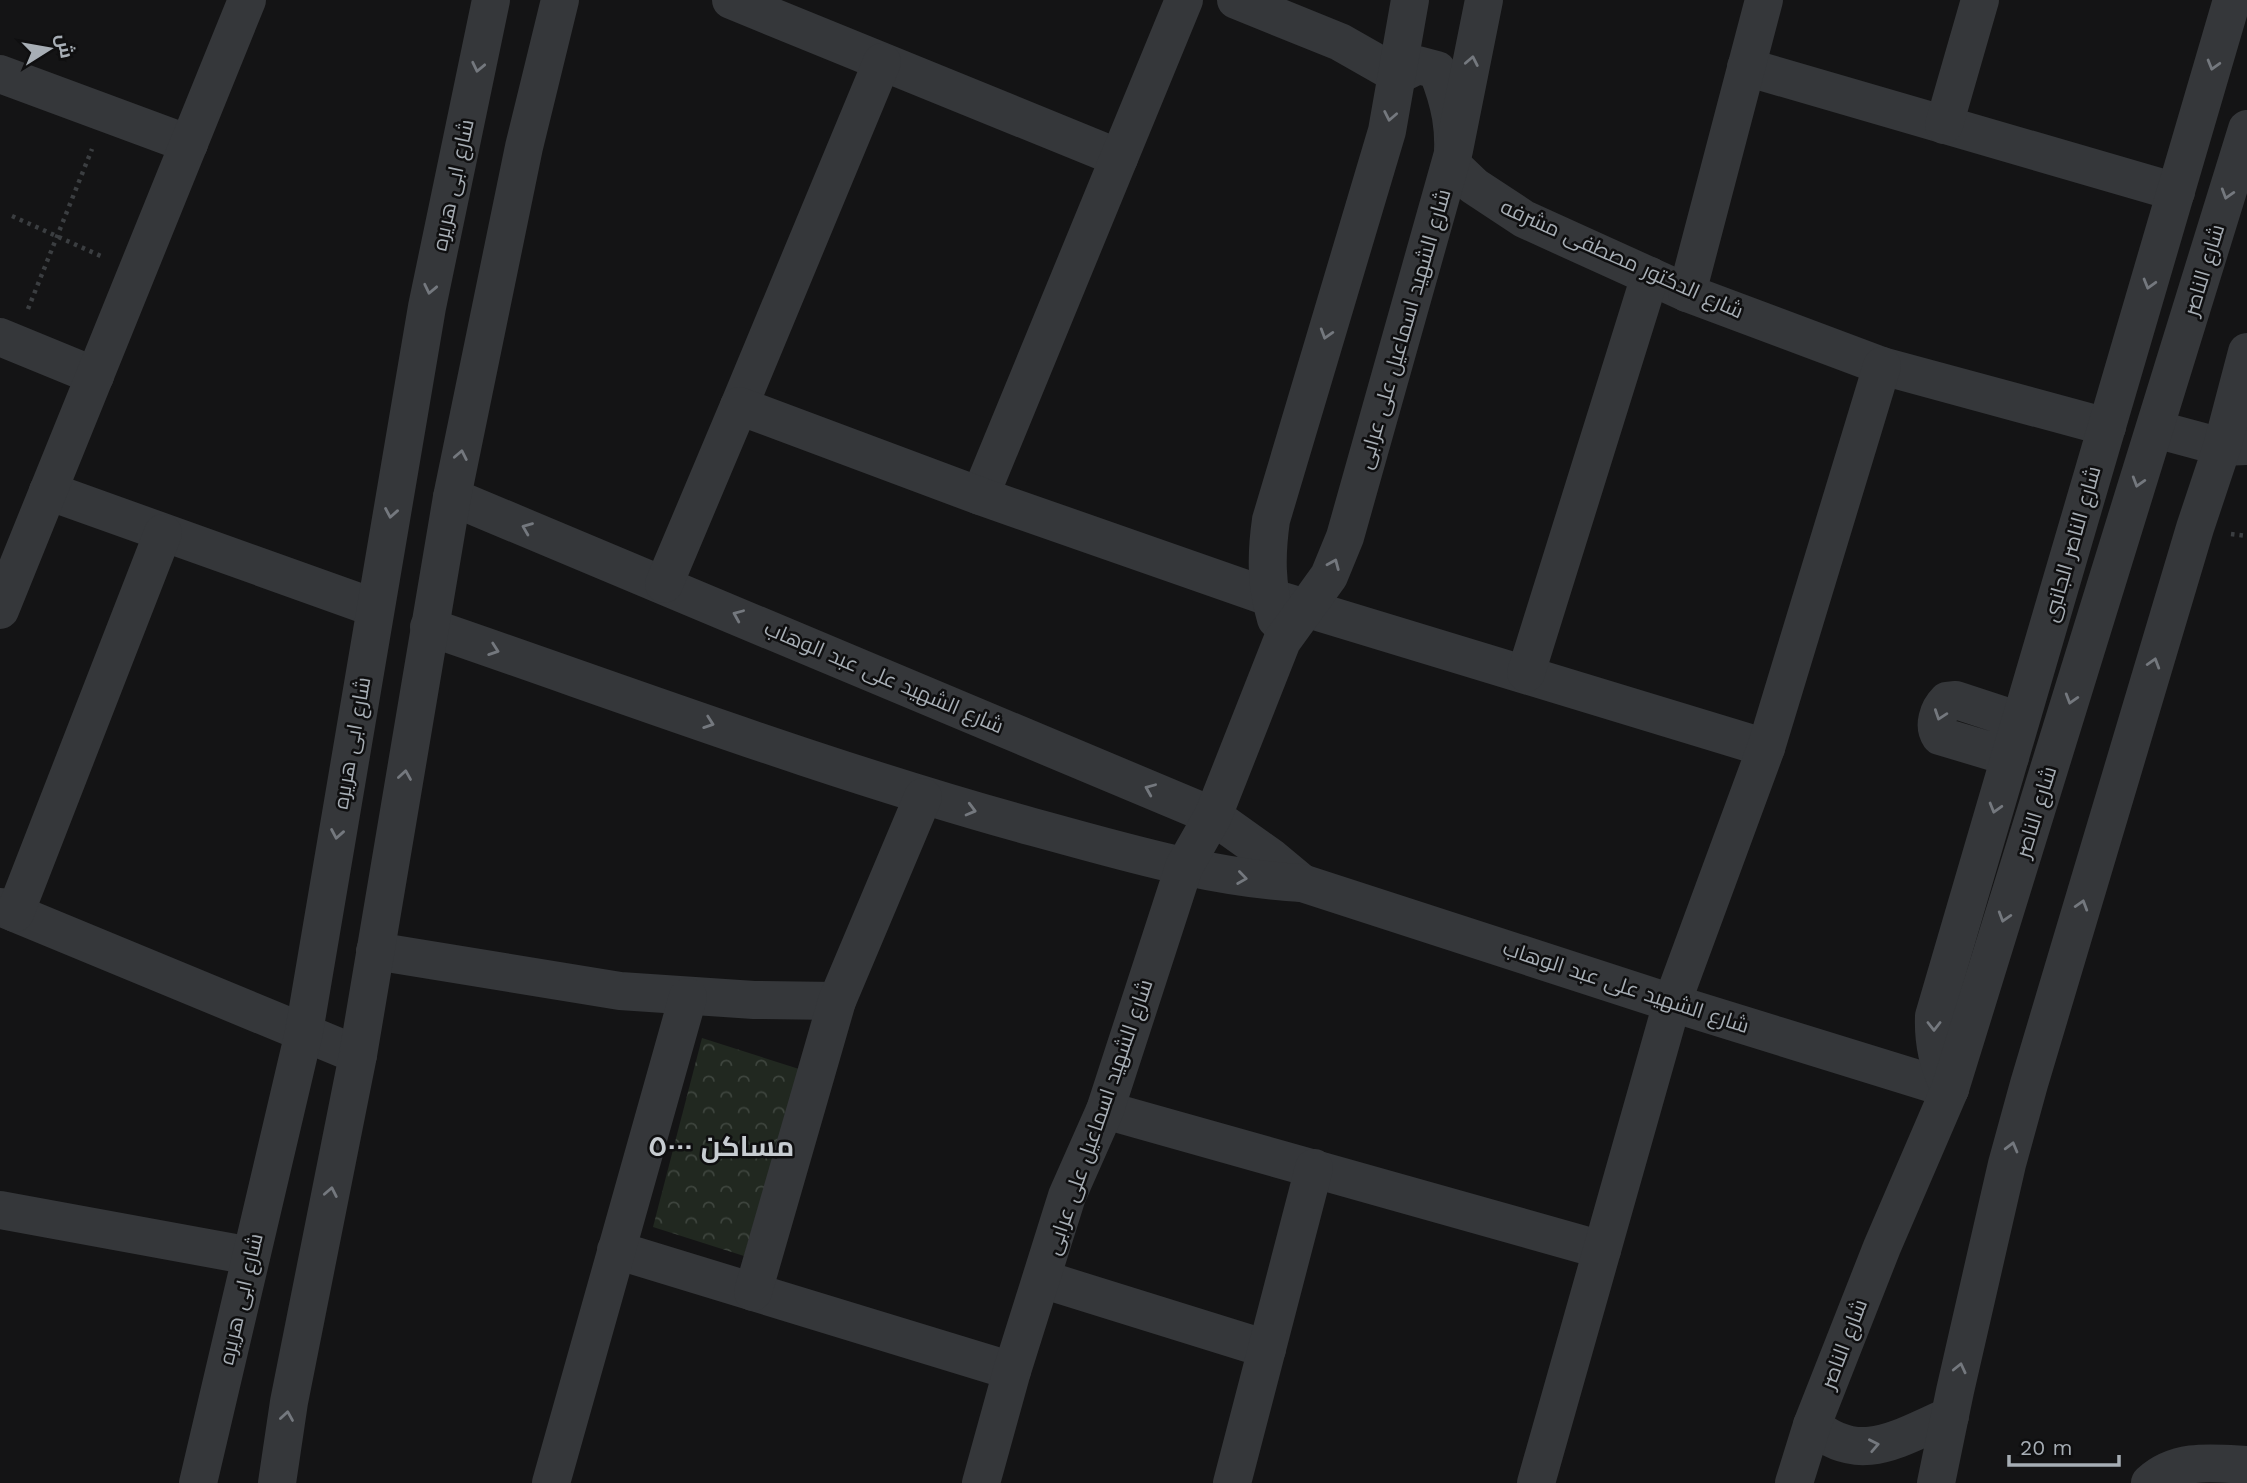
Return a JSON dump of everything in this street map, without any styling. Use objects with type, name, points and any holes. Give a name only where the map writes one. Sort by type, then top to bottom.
[{"type":"street","points":[[0,610],[247,0]]},
{"type":"street","name":"شارع ابى هريره","points":[[198,1483],[304,1032],[426,307],[491,0]]},
{"type":"street","points":[[277,1483],[289,1402],[358,1055],[452,497],[524,147],[560,0]]},
{"type":"street","points":[[731,0],[1119,158]]},
{"type":"street","points":[[980,496],[1184,0]]},
{"type":"street","points":[[1236,0],[1340,43],[1398,75]]},
{"type":"street","points":[[1282,641],[1269,597],[1266,554],[1278,493],[1387,131],[1410,0]]},
{"type":"street","name":"شارع الشهيد اسماعيل على عرابى","points":[[981,1483],[1012,1371],[1067,1196],[1105,1110],[1184,867],[1213,816],[1282,641],[1329,576],[1345,537],[1454,150],[1484,0]]},
{"type":"street","points":[[1687,293],[1764,0]]},
{"type":"street","points":[[1944,125],[1980,0]]},
{"type":"street","name":"شارع الناصر الجانبى","points":[[1950,1089],[1940,1068],[1935,1046],[1934,1016],[2232,0]]},
{"type":"street","points":[[664,584],[882,62]]},
{"type":"street","name":"شارع الدكتور مصطفى مشرفه","points":[[1398,75],[1418,65],[1437,70],[1449,101],[1454,150],[1452,165],[1474,186],[1524,219],[1687,293],[1882,366],[2107,427]]},
{"type":"street","points":[[1746,67],[2176,192]]},
{"type":"street","points":[[0,74],[189,144]]},
{"type":"street","name":"شارع الناصر","points":[[1794,1483],[1812,1425],[1882,1247],[1930,1142],[1950,1089],[2247,129]]},
{"type":"street","points":[[1526,673],[1650,276]]},
{"type":"street","points":[[7,340],[95,376]]},
{"type":"street","points":[[1936,1483],[2007,1164],[2195,528],[2239,439],[2247,352]]},
{"type":"street","points":[[1536,1483],[1672,1003],[1766,748],[1882,366]]},
{"type":"street","points":[[739,406],[980,496],[1269,597],[1766,748]]},
{"type":"street","points":[[2155,429],[2239,439]]},
{"type":"street","points":[[48,491],[375,608]]},
{"type":"street","name":"شارع الشهيد على عبد الوهاب","points":[[452,497],[1213,816],[1302,883]]},
{"type":"street","points":[[163,533],[8,910],[358,1055]]},
{"type":"street","name":"شارع الشهيد على عبد الوهاب","points":[[429,627],[923,796],[1184,867],[1252,879],[1302,883],[1672,1003],[1950,1089]]},
{"type":"street","points":[[368,649],[422,669]]},
{"type":"street","points":[[2010,757],[1943,738],[1937,732],[1937,724],[1943,704],[1951,700],[2020,721]]},
{"type":"street","points":[[753,1292],[837,1001],[923,796]]},
{"type":"street","points":[[375,951],[620,991],[688,997],[837,1001]]},
{"type":"street","points":[[551,1483],[688,997]]},
{"type":"street","points":[[1105,1110],[1602,1251]]},
{"type":"street","points":[[1232,1483],[1314,1168]]},
{"type":"street","points":[[0,1210],[251,1256]]},
{"type":"street","points":[[616,1250],[1012,1371]]},
{"type":"street","points":[[1042,1279],[1267,1349]]},
{"type":"street","points":[[1812,1425],[1826,1437],[1859,1448],[1878,1446],[1950,1416]]},
{"type":"street","points":[[2150,1483],[2172,1469],[2187,1464],[2247,1465]]},
{"type":"path","points":[[7,340],[57,236],[106,113]]},
{"type":"path","points":[[12,216],[137,272]]},
{"type":"green space","points":[[702,1038],[799,1069],[744,1256],[653,1227]]},
{"type":"district","name":"مساكن ٥٠٠٠","points":[[721,1146]]}]
